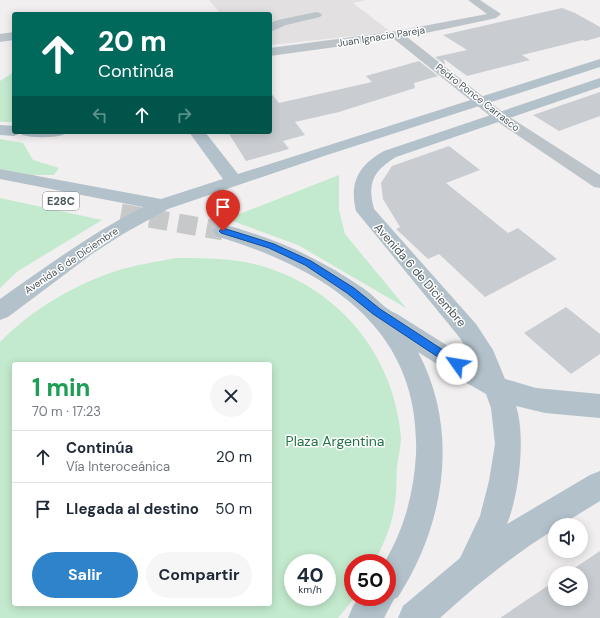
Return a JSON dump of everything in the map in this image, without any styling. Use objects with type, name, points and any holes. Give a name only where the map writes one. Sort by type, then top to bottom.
[{"type":"main road","name":"Avenida 6 de Diciembre","points":[[415,618],[471,569],[494,519],[503,481],[508,444],[504,408],[485,357],[468,331],[365,211],[362,200],[362,187],[367,174],[374,163],[390,154],[600,63]]},
{"type":"main road","name":"Avenida 6 de Diciembre","points":[[0,311],[85,248],[116,229],[162,205],[234,181],[491,109],[600,82]]},
{"type":"main road","points":[[0,130],[12,131]]},
{"type":"main road","points":[[199,134],[234,181]]},
{"type":"main road","points":[[0,174],[162,205]]},
{"type":"main road","name":"E28C","points":[[0,189],[121,213]]},
{"type":"main road","points":[[223,231],[271,246],[308,263],[350,290],[376,312],[444,356],[495,386],[526,397],[565,404],[600,406]]},
{"type":"main road","points":[[376,312],[402,344],[417,374],[426,406],[430,445],[424,503],[413,539],[396,572]]},
{"type":"main road","points":[[471,569],[514,537],[600,485]]},
{"type":"main road","points":[[365,618],[373,606]]},
{"type":"street","name":"Juan Ignacio Pareja","points":[[272,52],[398,35],[492,16],[495,14],[493,11],[473,0]]},
{"type":"street","points":[[272,27],[282,22],[316,15]]},
{"type":"street","name":"Pedro Ponce Carrasco","points":[[398,35],[491,109],[600,183]]},
{"type":"street","points":[[0,38],[12,36]]},
{"type":"shaded area","points":[[209,0],[366,0],[353,3],[391,32],[272,45],[272,12],[219,12]]},
{"type":"green space","points":[[12,73],[12,122],[0,121],[0,81]]},
{"type":"green space","points":[[0,139],[23,143],[33,160],[59,168],[54,175],[32,175],[0,169]]},
{"type":"green space","points":[[339,175],[339,210],[345,234],[406,308],[298,245],[227,219]]},
{"type":"green space","points":[[0,198],[102,220],[18,271],[0,288]]},
{"type":"green space","name":"Plaza Argentina","points":[[176,258],[202,258],[245,262],[276,271],[305,284],[330,302],[353,323],[371,348],[386,375],[396,405],[401,444],[397,467],[396,499],[391,523],[378,554],[344,554],[344,606],[348,606],[338,618],[0,618],[0,342],[38,310],[67,292],[82,284],[121,270]]},
{"type":"building","points":[[562,8],[575,13],[600,27],[600,37],[522,55],[530,60],[467,76],[444,59],[445,65],[435,57],[467,50],[443,35]]},
{"type":"building","points":[[419,61],[438,76],[414,83],[415,88],[339,112],[295,122],[305,135],[283,141],[289,149],[246,161],[229,134],[272,134],[272,94],[279,103],[372,82],[366,76]]},
{"type":"building","points":[[600,92],[600,116],[559,131],[533,115]]},
{"type":"building","points":[[449,146],[480,170],[446,183],[508,233],[518,228],[557,259],[485,297],[439,254],[428,259],[396,229],[400,227],[383,199],[381,183],[392,166]]},
{"type":"building","points":[[566,307],[600,334],[600,354],[571,374],[524,333]]},
{"type":"building","points":[[600,551],[600,618],[500,618],[548,586],[548,606],[588,606],[588,566],[578,566]]},
{"type":"tunnel","points":[[121,213],[223,231]]},
{"type":"route","points":[[223,231],[271,246],[308,263],[350,290],[376,312],[457,364]]}]
